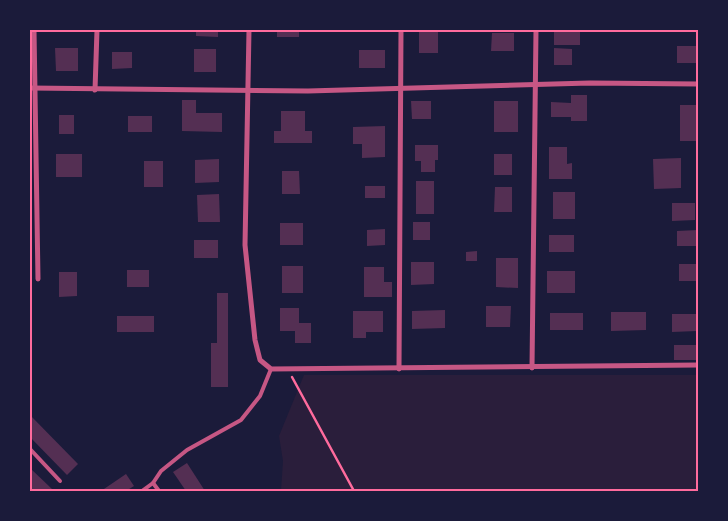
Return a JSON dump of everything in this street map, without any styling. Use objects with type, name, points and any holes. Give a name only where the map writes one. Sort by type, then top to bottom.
[{"type":"street","points":[[34,30],[33,89],[38,279]]},
{"type":"street","points":[[95,90],[97,30]]},
{"type":"street","points":[[250,30],[245,245],[255,340],[260,360],[271,369],[532,368],[698,364]]},
{"type":"street","points":[[399,369],[401,30]]},
{"type":"street","points":[[532,368],[536,30]]},
{"type":"street","points":[[33,89],[250,91],[536,84],[698,84]]},
{"type":"lane","points":[[142,491],[153,483],[161,471],[187,450],[242,420],[260,396],[271,369]]},
{"type":"lane","points":[[30,450],[60,481]]},
{"type":"lane","points":[[153,483],[159,491]]},
{"type":"path","points":[[288,369],[354,491]]},
{"type":"shaded area","points":[[304,375],[698,375],[698,491],[281,491],[283,461],[279,436]]},
{"type":"building","points":[[196,30],[218,30],[218,37],[196,36]]},
{"type":"building","points":[[277,30],[299,30],[299,37],[277,37]]},
{"type":"building","points":[[554,30],[580,30],[580,45],[554,45]]},
{"type":"building","points":[[419,32],[438,32],[438,53],[419,53]]},
{"type":"building","points":[[492,33],[514,33],[514,51],[491,51]]},
{"type":"building","points":[[677,46],[696,46],[696,63],[677,63]]},
{"type":"building","points":[[55,48],[78,48],[78,71],[56,71]]},
{"type":"building","points":[[554,48],[572,49],[572,65],[554,65]]},
{"type":"building","points":[[194,49],[216,49],[216,72],[194,72]]},
{"type":"building","points":[[359,50],[385,50],[385,68],[359,68]]},
{"type":"building","points":[[112,52],[132,52],[132,68],[112,69]]},
{"type":"building","points":[[571,95],[587,95],[587,121],[571,121],[571,117],[551,117],[551,102],[571,103]]},
{"type":"building","points":[[182,100],[196,100],[196,113],[222,113],[222,132],[182,131]]},
{"type":"building","points":[[411,101],[431,101],[431,119],[412,119]]},
{"type":"building","points":[[494,101],[518,101],[518,132],[494,132]]},
{"type":"building","points":[[680,105],[697,105],[697,141],[680,141]]},
{"type":"building","points":[[281,111],[305,111],[305,131],[312,131],[312,143],[274,143],[274,131],[281,131]]},
{"type":"building","points":[[59,115],[74,115],[74,134],[59,134]]},
{"type":"building","points":[[128,116],[152,116],[152,132],[128,132]]},
{"type":"building","points":[[385,126],[385,157],[362,158],[362,144],[353,144],[353,127]]},
{"type":"building","points":[[415,145],[438,145],[438,160],[435,160],[435,172],[421,172],[421,161],[415,161]]},
{"type":"building","points":[[549,147],[567,147],[567,164],[572,163],[572,179],[549,179]]},
{"type":"building","points":[[56,154],[82,154],[82,177],[56,177]]},
{"type":"building","points":[[494,154],[512,154],[512,175],[494,175]]},
{"type":"building","points":[[681,158],[681,188],[654,189],[653,159]]},
{"type":"building","points":[[219,159],[219,182],[195,183],[195,160]]},
{"type":"building","points":[[144,161],[163,161],[163,187],[144,187]]},
{"type":"building","points":[[282,171],[299,171],[300,194],[282,194]]},
{"type":"building","points":[[416,181],[434,181],[434,214],[416,214]]},
{"type":"building","points":[[365,186],[385,186],[385,198],[365,198]]},
{"type":"building","points":[[495,187],[512,187],[512,212],[494,212]]},
{"type":"building","points":[[553,192],[575,192],[575,219],[553,219]]},
{"type":"building","points":[[219,194],[220,222],[198,222],[197,195]]},
{"type":"building","points":[[672,203],[695,203],[695,220],[672,221]]},
{"type":"building","points":[[413,222],[430,222],[430,240],[413,240]]},
{"type":"building","points":[[280,223],[303,223],[303,245],[280,245]]},
{"type":"building","points":[[385,229],[385,245],[367,246],[367,230]]},
{"type":"building","points":[[698,230],[698,246],[677,246],[677,231]]},
{"type":"building","points":[[549,235],[574,235],[574,252],[549,252]]},
{"type":"building","points":[[194,240],[218,240],[218,258],[194,258]]},
{"type":"building","points":[[477,251],[477,261],[466,261],[466,252]]},
{"type":"building","points":[[496,258],[518,258],[518,288],[496,287]]},
{"type":"building","points":[[411,262],[434,262],[434,284],[411,285]]},
{"type":"building","points":[[679,264],[698,264],[698,281],[679,281]]},
{"type":"building","points":[[282,266],[303,266],[303,293],[282,293]]},
{"type":"building","points":[[364,267],[384,267],[384,282],[392,282],[392,297],[364,297]]},
{"type":"building","points":[[127,270],[149,270],[149,287],[127,287]]},
{"type":"building","points":[[547,271],[575,271],[575,293],[547,293]]},
{"type":"building","points":[[59,272],[77,272],[77,296],[59,297]]},
{"type":"building","points":[[217,293],[228,293],[228,387],[211,387],[211,343],[217,343]]},
{"type":"building","points":[[486,306],[511,306],[510,327],[486,327]]},
{"type":"building","points":[[280,308],[299,308],[299,323],[311,323],[311,343],[295,343],[295,331],[280,331]]},
{"type":"building","points":[[445,310],[445,328],[412,329],[412,311]]},
{"type":"building","points":[[353,311],[383,311],[383,332],[366,332],[366,338],[353,338]]},
{"type":"building","points":[[611,312],[646,312],[646,330],[611,331]]},
{"type":"building","points":[[550,313],[583,313],[583,330],[550,330]]},
{"type":"building","points":[[672,314],[697,314],[697,331],[672,332]]},
{"type":"building","points":[[117,316],[154,316],[154,332],[117,332]]},
{"type":"building","points":[[674,345],[697,345],[697,360],[674,360]]},
{"type":"building","points":[[30,415],[78,464],[67,475],[30,437]]},
{"type":"building","points":[[187,463],[205,491],[186,491],[173,472]]},
{"type":"building","points":[[30,468],[52,489],[50,491],[30,491]]},
{"type":"building","points":[[126,474],[134,486],[126,491],[101,491]]}]
